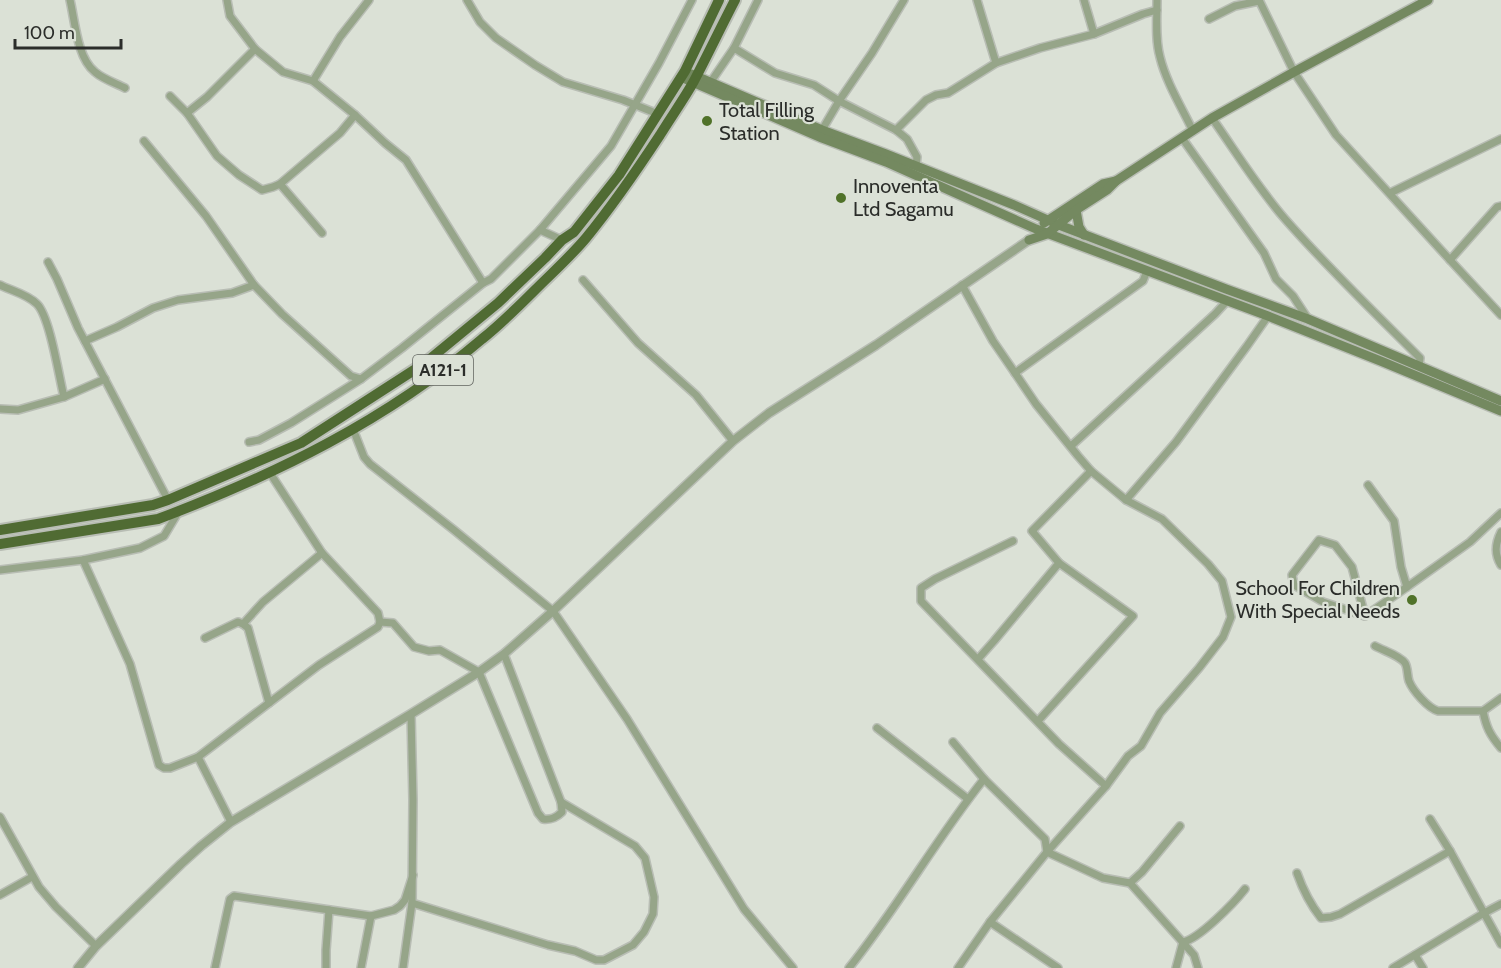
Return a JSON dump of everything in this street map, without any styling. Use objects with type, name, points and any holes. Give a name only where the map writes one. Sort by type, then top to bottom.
[{"type":"highway","name":"A121-1","points":[[1,530],[153,506],[301,442],[425,363],[498,303],[562,240],[574,232],[619,175],[683,74],[719,0]]},
{"type":"highway","name":"A121-1","points":[[2,543],[158,519],[179,511],[305,456],[353,429],[438,374],[510,315],[585,240],[629,182],[695,80],[735,0]]},
{"type":"main road","points":[[1029,240],[1047,234],[1059,225],[1072,209],[1103,184],[1116,180],[1212,118],[1428,0]]},
{"type":"main road","points":[[683,74],[822,138],[886,162],[1047,234],[1268,316],[1501,411]]},
{"type":"main road","points":[[695,80],[710,83],[1059,225],[1308,319],[1501,401]]},
{"type":"main road","points":[[1029,240],[1035,229],[1047,220],[1072,209]]},
{"type":"main road","points":[[1032,214],[1072,209]]},
{"type":"main road","points":[[1072,209],[1084,234]]},
{"type":"street","points":[[70,0],[85,62],[95,72],[125,88]]},
{"type":"street","points":[[227,0],[230,16],[255,50],[283,72],[314,81],[406,160],[483,283]]},
{"type":"street","points":[[314,81],[340,37],[369,0]]},
{"type":"street","points":[[467,0],[480,22],[496,38],[563,82],[634,104],[658,114]]},
{"type":"street","points":[[249,442],[259,440],[291,423],[361,379],[491,279],[540,230],[612,146],[692,0]]},
{"type":"street","points":[[710,83],[734,48],[758,0]]},
{"type":"street","points":[[822,130],[904,0]]},
{"type":"street","points":[[978,0],[996,63]]},
{"type":"street","points":[[1084,0],[1094,34]]},
{"type":"street","points":[[1157,0],[1159,56],[1193,131]]},
{"type":"street","points":[[1209,19],[1234,6],[1259,0],[1294,72],[1336,135],[1501,315]]},
{"type":"street","points":[[896,130],[927,100],[936,94],[948,93],[996,63],[1040,48],[1094,34],[1157,10]]},
{"type":"street","points":[[734,48],[775,73],[814,85],[839,101],[896,130],[907,139],[917,157],[916,166]]},
{"type":"street","points":[[187,113],[207,97],[255,50]]},
{"type":"street","points":[[170,96],[187,113],[217,156],[239,175],[262,190],[280,184],[340,132],[355,115]]},
{"type":"street","points":[[1212,118],[1284,217],[1341,280],[1420,358],[1419,366]]},
{"type":"street","points":[[1182,138],[1264,253],[1276,279],[1293,296],[1308,319]]},
{"type":"street","points":[[1390,193],[1501,139]]},
{"type":"street","points":[[144,141],[206,216],[254,285],[282,314],[351,376],[361,379]]},
{"type":"street","points":[[280,184],[322,233]]},
{"type":"street","points":[[1450,260],[1497,207],[1501,206]]},
{"type":"street","points":[[540,230],[562,240]]},
{"type":"street","points":[[78,968],[96,946],[201,846],[231,822],[411,714],[504,654],[553,611],[733,441],[770,413],[876,345],[1029,240]]},
{"type":"street","points":[[48,262],[78,328],[168,500]]},
{"type":"street","points":[[1015,373],[1143,281],[1147,271]]},
{"type":"street","points":[[583,280],[638,343],[696,395],[733,441]]},
{"type":"street","points":[[0,285],[27,296],[38,305],[46,319],[64,397]]},
{"type":"street","points":[[85,341],[153,308],[178,300],[232,292],[254,285]]},
{"type":"street","points":[[958,968],[990,922],[1047,852],[1106,786],[1128,756],[1141,746],[1160,713],[1223,637],[1231,617],[1222,581],[1208,564],[1162,519],[1126,500],[1091,471],[1036,404],[993,341],[962,285]]},
{"type":"street","points":[[1071,446],[1227,301]]},
{"type":"street","points":[[1126,500],[1176,442],[1268,316]]},
{"type":"street","points":[[0,409],[18,410],[64,397],[105,379]]},
{"type":"street","points":[[353,429],[364,457],[370,464],[553,611],[627,719],[744,909],[793,968]]},
{"type":"street","points":[[1038,721],[1133,616],[1059,563],[1032,531],[1091,471]]},
{"type":"street","points":[[83,560],[130,664],[159,765],[170,768],[198,757],[319,665],[378,627],[380,622],[378,613],[322,553],[270,473]]},
{"type":"street","points":[[1368,485],[1394,521],[1401,567],[1407,587]]},
{"type":"street","points":[[0,570],[83,560],[140,548],[164,536],[179,511]]},
{"type":"street","points":[[1365,616],[1470,542],[1501,513]]},
{"type":"street","points":[[1501,532],[1496,554],[1501,565]]},
{"type":"street","points":[[1320,540],[1335,545],[1352,567],[1365,616],[1323,602],[1294,585],[1292,575],[1320,540]]},
{"type":"street","points":[[1013,541],[921,588],[921,601],[1059,744],[1106,786]]},
{"type":"street","points":[[243,624],[263,602],[322,553]]},
{"type":"street","points":[[978,659],[1059,563]]},
{"type":"street","points":[[205,638],[238,622],[248,628],[269,703]]},
{"type":"street","points":[[380,622],[393,623],[414,647],[429,651],[440,650],[478,672],[538,813],[543,819],[549,820],[558,817],[562,812],[561,802],[504,654]]},
{"type":"street","points":[[1375,646],[1400,658],[1406,664],[1408,680],[1431,709],[1483,711],[1501,698]]},
{"type":"street","points":[[1483,711],[1486,728],[1501,748]]},
{"type":"street","points":[[403,968],[412,903],[413,874],[411,714]]},
{"type":"street","points":[[877,728],[968,799]]},
{"type":"street","points":[[953,742],[984,779],[1045,839],[1047,852]]},
{"type":"street","points":[[198,757],[231,822]]},
{"type":"street","points":[[849,968],[886,920],[984,779]]},
{"type":"street","points":[[412,903],[548,945],[575,951],[596,960],[604,960],[633,945],[644,932],[653,914],[654,897],[645,858],[636,846],[561,802]]},
{"type":"street","points":[[0,817],[39,887],[96,946]]},
{"type":"street","points":[[1431,819],[1501,944]]},
{"type":"street","points":[[1130,883],[1180,826]]},
{"type":"street","points":[[1297,873],[1304,891],[1321,918],[1331,917],[1450,851]]},
{"type":"street","points":[[1047,852],[1103,878],[1130,883],[1194,955],[1197,967]]},
{"type":"street","points":[[215,968],[230,899],[234,896],[371,916],[394,910],[400,906],[405,900],[413,874]]},
{"type":"street","points":[[0,895],[32,877]]},
{"type":"street","points":[[1183,942],[1190,941],[1219,917],[1245,889]]},
{"type":"street","points":[[1393,968],[1501,904]]},
{"type":"street","points":[[326,968],[329,910]]},
{"type":"street","points":[[361,968],[371,916]]},
{"type":"street","points":[[990,922],[1058,968]]},
{"type":"street","points":[[1176,968],[1183,942]]},
{"type":"street","points":[[1415,955],[1423,968]]},
{"type":"place","name":"Total Filling Station","points":[[707,121]]},
{"type":"place","name":"Innoventa Ltd Sagamu","points":[[841,198]]},
{"type":"place","name":"School For Children With Special Needs","points":[[1412,600]]}]
